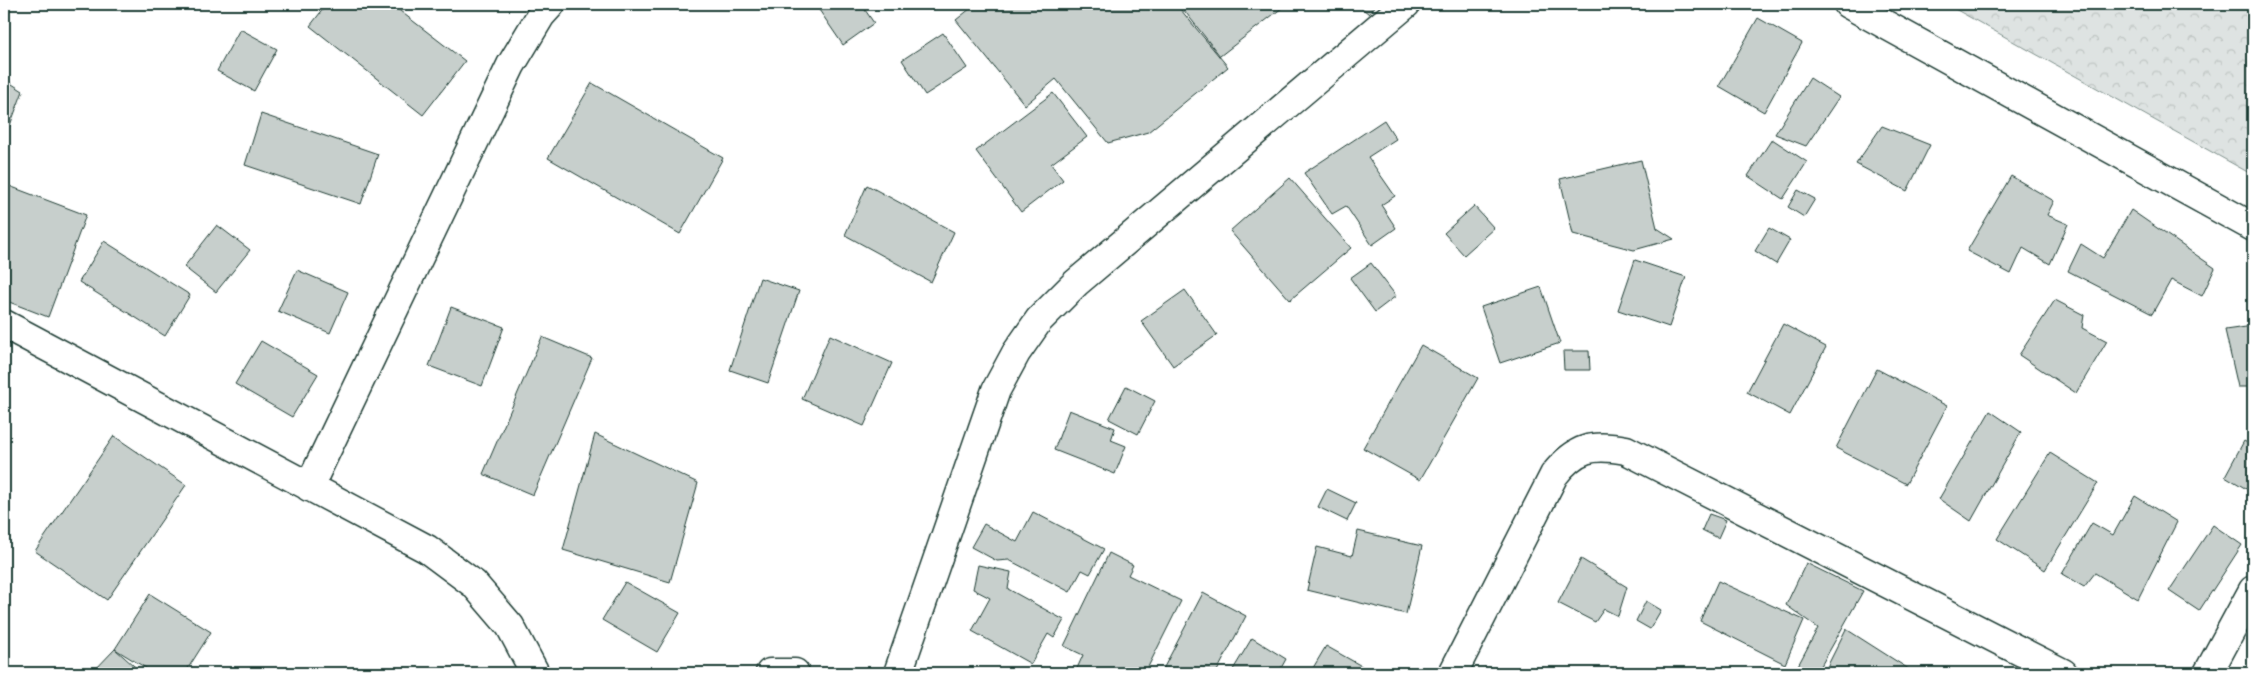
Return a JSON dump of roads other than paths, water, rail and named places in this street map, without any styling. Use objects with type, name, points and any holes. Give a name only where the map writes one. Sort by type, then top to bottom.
[{"type":"street","points":[[309,487],[511,65],[541,15],[551,4]]},
{"type":"street","points":[[898,673],[996,390],[1016,353],[1039,320],[1076,283],[1406,4]]},
{"type":"street","points":[[1848,4],[2253,227]]},
{"type":"street","points":[[4,324],[427,549],[474,584],[510,626],[535,673]]},
{"type":"street","points":[[1453,673],[1554,475],[1565,461],[1582,450],[1603,446],[1626,450],[2063,673]]},
{"type":"street","points":[[2208,673],[2253,590]]},
{"type":"street","points":[[770,673],[794,673]]}]
